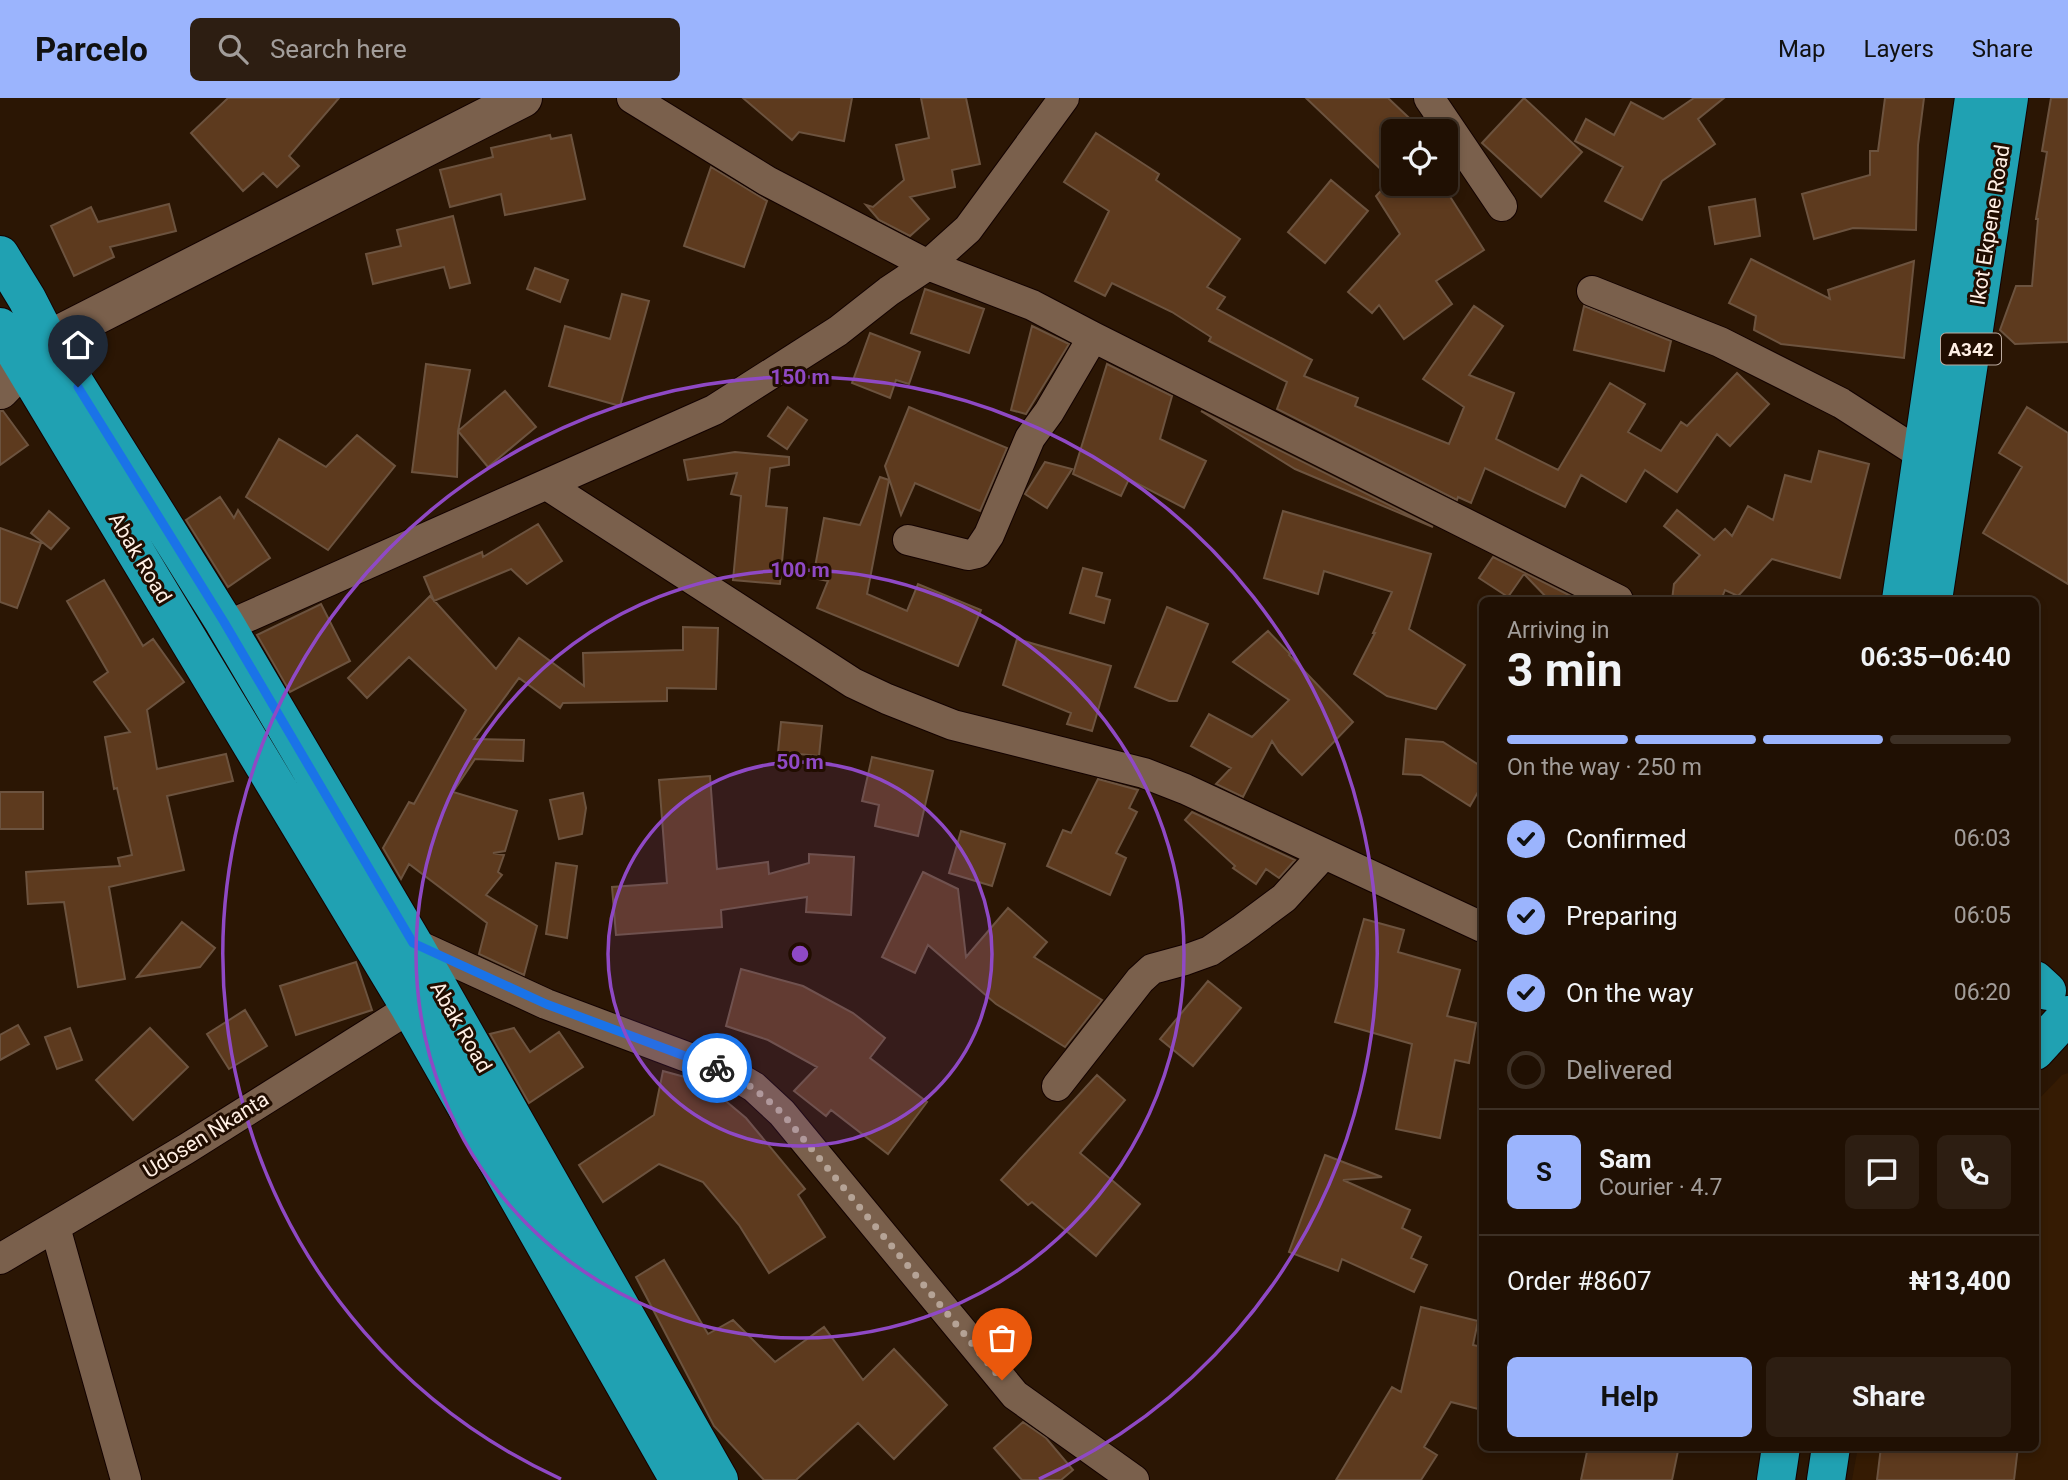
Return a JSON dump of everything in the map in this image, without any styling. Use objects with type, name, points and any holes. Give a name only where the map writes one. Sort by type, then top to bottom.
[{"type":"highway","name":"Ikot Ekpene Road","points":[[1901,597],[1974,98]]},
{"type":"highway","name":"Ikot Ekpene Road","points":[[1933,597],[2009,98]]},
{"type":"highway","name":"Abak Road","points":[[0,255],[24,365],[227,626],[413,943],[719,1480]]},
{"type":"highway","name":"Abak Road","points":[[0,327],[410,1008],[679,1480]]},
{"type":"highway","points":[[2039,1038],[2051,1000]]},
{"type":"highway","points":[[1776,1480],[1780,1451]]},
{"type":"highway","points":[[1826,1480],[1830,1451]]},
{"type":"street","points":[[24,365],[523,98]]},
{"type":"street","points":[[632,98],[767,181],[928,265],[1032,305],[1612,597]]},
{"type":"street","points":[[227,626],[714,410],[838,331],[928,265],[968,229],[1065,98]]},
{"type":"street","points":[[1429,98],[1502,206]]},
{"type":"street","points":[[1591,292],[1732,348],[1841,403],[1922,455]]},
{"type":"street","points":[[908,540],[968,555],[977,553],[989,534],[1030,438],[1049,412],[1093,337]]},
{"type":"street","points":[[547,485],[865,688],[953,725],[1144,773],[1185,789],[1479,926]]},
{"type":"street","points":[[1057,1086],[1140,980],[1152,969],[1210,951],[1284,898],[1324,854]]},
{"type":"street","points":[[413,943],[546,1004],[732,1074],[754,1087],[782,1113],[1015,1395],[1134,1480]]},
{"type":"street","name":"Udosen Nkanta","points":[[0,1259],[186,1149],[410,1008]]},
{"type":"street","points":[[55,1227],[126,1480]]},
{"type":"shaded area","points":[[2068,1073],[2068,1480],[1852,1480],[1857,1451],[2039,1451],[2039,1099],[2062,1075]]},
{"type":"building","points":[[228,98],[339,98],[289,156],[299,166],[277,187],[263,173],[243,191],[191,133]]},
{"type":"building","points":[[743,98],[852,98],[844,141],[799,132],[792,140]]},
{"type":"building","points":[[921,98],[966,98],[980,164],[952,170],[955,187],[910,197],[929,219],[910,236],[879,220],[866,205],[873,207],[904,180],[896,145],[929,138]]},
{"type":"building","points":[[1306,98],[1388,98],[1410,119],[1381,119],[1381,170]]},
{"type":"building","points":[[1524,98],[1582,152],[1541,197],[1482,143]]},
{"type":"building","points":[[1694,98],[1724,98],[1698,119],[1715,144],[1662,181],[1642,220],[1605,201],[1623,167],[1575,141],[1586,119],[1614,135],[1631,102],[1663,119]]},
{"type":"building","points":[[1885,98],[1924,98],[1918,145],[1916,230],[1853,228],[1814,239],[1802,194],[1870,175],[1870,151],[1878,151]]},
{"type":"building","points":[[2051,98],[2068,98],[2068,342],[2015,344],[2000,330],[2016,286],[2032,286],[2036,219],[2047,152],[2042,151]]},
{"type":"building","points":[[1096,133],[1159,174],[1156,180],[1240,239],[1207,287],[1225,297],[1217,309],[1312,360],[1304,376],[1358,398],[1355,406],[1449,444],[1464,407],[1423,379],[1474,306],[1503,326],[1469,375],[1514,393],[1496,439],[1558,470],[1610,383],[1645,404],[1628,432],[1661,451],[1681,422],[1687,426],[1737,373],[1769,404],[1730,446],[1717,434],[1677,492],[1645,470],[1626,502],[1581,475],[1565,507],[1485,468],[1471,503],[1458,497],[1457,500],[1277,409],[1287,382],[1209,341],[1211,337],[1172,312],[1112,283],[1105,296],[1075,281],[1109,211],[1064,182]]},
{"type":"building","points":[[550,135],[551,139],[571,135],[585,199],[505,215],[501,194],[450,207],[440,170],[493,157],[491,148]]},
{"type":"building","points":[[711,167],[767,201],[744,267],[684,246]]},
{"type":"building","points":[[1331,180],[1368,211],[1325,263],[1288,232]]},
{"type":"building","points":[[1381,191],[1381,196],[1450,196],[1484,250],[1436,281],[1452,304],[1404,339],[1379,305],[1372,313],[1348,292],[1400,234],[1376,196]]},
{"type":"building","points":[[1755,199],[1760,236],[1715,244],[1709,207]]},
{"type":"building","points":[[169,204],[176,231],[110,247],[114,257],[74,276],[51,226],[91,207],[98,222]]},
{"type":"building","points":[[453,216],[470,283],[450,288],[444,267],[373,284],[366,254],[401,246],[397,230]]},
{"type":"building","points":[[1751,259],[1830,299],[1828,290],[1914,261],[1904,358],[1781,344],[1754,330],[1756,316],[1729,303]]},
{"type":"building","points":[[535,268],[568,280],[560,302],[527,289]]},
{"type":"building","points":[[925,289],[984,309],[969,353],[911,333]]},
{"type":"building","points":[[622,294],[649,301],[620,406],[549,386],[565,326],[610,339]]},
{"type":"building","points":[[1584,306],[1671,341],[1664,371],[1574,350]]},
{"type":"building","points":[[1032,326],[1069,344],[1026,414],[1011,410]]},
{"type":"building","points":[[870,333],[920,352],[909,384],[896,380],[890,398],[852,383]]},
{"type":"building","points":[[426,364],[470,370],[458,431],[457,477],[412,472]]},
{"type":"building","points":[[1107,364],[1172,396],[1160,439],[1206,461],[1184,508],[1129,479],[1121,496],[1073,474]]},
{"type":"building","points":[[505,391],[536,427],[488,467],[458,431]]},
{"type":"building","points":[[788,407],[807,420],[787,449],[768,436]]},
{"type":"building","points":[[909,407],[1007,448],[980,511],[915,483],[901,515],[885,466]]},
{"type":"building","points":[[2027,407],[2068,433],[2068,584],[1983,533],[2022,467],[1999,453]]},
{"type":"building","points":[[0,411],[3,411],[28,445],[0,465]]},
{"type":"building","points":[[1201,411],[1433,527],[1295,469]]},
{"type":"building","points":[[357,435],[395,466],[328,550],[246,497],[279,439],[326,467]]},
{"type":"building","points":[[1819,451],[1869,464],[1840,578],[1772,559],[1738,596],[1725,590],[1722,597],[1672,597],[1674,584],[1700,555],[1664,526],[1677,510],[1714,540],[1725,529],[1732,536],[1748,506],[1773,520],[1785,475],[1811,482]]},
{"type":"building","points":[[735,452],[789,457],[789,465],[770,468],[766,506],[787,508],[780,584],[733,580],[741,496],[731,494],[737,473],[688,480],[684,460]]},
{"type":"building","points":[[1045,462],[1072,469],[1047,508],[1025,494]]},
{"type":"building","points":[[880,477],[889,480],[867,594],[907,611],[918,584],[981,610],[958,666],[817,608],[828,581],[813,578],[824,518],[860,525]]},
{"type":"building","points":[[220,497],[234,518],[238,510],[270,558],[228,587],[186,520]]},
{"type":"building","points":[[49,511],[69,528],[51,549],[31,533]]},
{"type":"building","points":[[1283,511],[1431,554],[1409,629],[1465,665],[1436,709],[1387,696],[1354,674],[1392,592],[1324,571],[1318,594],[1264,578]]},
{"type":"building","points":[[538,524],[562,561],[527,584],[511,569],[434,601],[424,577],[482,552],[483,557]]},
{"type":"building","points":[[0,528],[41,543],[17,608],[0,602]]},
{"type":"building","points":[[1493,557],[1573,597],[1546,597],[1524,574],[1508,597],[1479,578]]},
{"type":"building","points":[[1083,568],[1102,573],[1096,596],[1110,600],[1104,623],[1070,613]]},
{"type":"building","points":[[104,580],[143,646],[153,639],[184,682],[147,710],[157,769],[226,754],[233,781],[167,796],[184,870],[109,887],[125,979],[78,987],[64,902],[28,904],[26,872],[120,866],[118,858],[132,855],[117,788],[114,789],[105,737],[130,732],[94,682],[108,672],[67,601]]},
{"type":"building","points":[[430,596],[496,669],[519,638],[584,686],[583,653],[683,650],[683,627],[718,628],[716,689],[667,688],[667,701],[563,703],[560,708],[519,678],[474,739],[524,740],[523,761],[475,759],[453,792],[517,811],[505,851],[493,853],[504,855],[498,872],[502,875],[486,895],[537,926],[524,975],[479,954],[487,923],[409,864],[401,879],[383,848],[409,802],[414,804],[466,710],[409,657],[367,698],[348,678]]},
{"type":"building","points":[[321,604],[350,661],[290,692],[257,635]]},
{"type":"building","points":[[1167,607],[1208,624],[1177,701],[1169,701],[1135,687]]},
{"type":"building","points":[[1268,631],[1353,722],[1302,775],[1272,741],[1243,797],[1216,784],[1231,768],[1191,746],[1209,714],[1252,737],[1289,700],[1233,662]]},
{"type":"building","points":[[1017,639],[1111,666],[1092,731],[1067,724],[1071,713],[1003,685]]},
{"type":"building","points":[[781,722],[822,726],[819,756],[778,752]]},
{"type":"building","points":[[1406,739],[1443,742],[1479,765],[1479,790],[1470,806],[1421,775],[1403,774]]},
{"type":"building","points":[[872,757],[933,771],[918,836],[875,826],[879,805],[862,801]]},
{"type":"building","points":[[710,776],[717,869],[768,862],[769,874],[809,863],[809,854],[854,857],[851,915],[806,912],[807,897],[721,910],[722,927],[616,935],[612,887],[667,883],[659,780]]},
{"type":"building","points":[[1098,779],[1138,790],[1129,808],[1137,812],[1116,853],[1126,858],[1110,895],[1047,866],[1063,830],[1071,833]]},
{"type":"building","points":[[0,792],[43,792],[43,829],[0,829]]},
{"type":"building","points":[[583,793],[586,808],[582,834],[559,839],[550,800]]},
{"type":"building","points":[[1192,812],[1295,860],[1279,878],[1266,869],[1256,884],[1233,868],[1235,866],[1185,820]]},
{"type":"building","points":[[961,831],[1005,844],[992,886],[949,873]]},
{"type":"building","points":[[556,863],[577,866],[567,938],[546,934]]},
{"type":"building","points":[[923,872],[958,889],[966,957],[1008,908],[1047,942],[1034,957],[1102,1000],[1065,1047],[996,1004],[928,945],[915,973],[882,957]]},
{"type":"building","points":[[1364,919],[1404,930],[1398,952],[1460,970],[1447,1016],[1476,1023],[1469,1063],[1455,1060],[1440,1138],[1396,1129],[1412,1044],[1335,1022]]},
{"type":"building","points":[[182,922],[215,948],[200,967],[137,977]]},
{"type":"building","points":[[356,962],[372,1010],[296,1035],[280,986]]},
{"type":"building","points":[[741,969],[803,986],[853,1013],[885,1038],[870,1058],[927,1102],[888,1154],[831,1110],[826,1116],[794,1091],[817,1067],[768,1040],[726,1026]]},
{"type":"building","points":[[1208,981],[1241,1008],[1193,1066],[1160,1039]]},
{"type":"building","points":[[245,1010],[267,1046],[229,1069],[207,1034]]},
{"type":"building","points":[[18,1025],[29,1044],[0,1060],[0,1035]]},
{"type":"building","points":[[70,1028],[82,1060],[57,1069],[45,1037]]},
{"type":"building","points":[[150,1028],[188,1067],[133,1120],[96,1080]]},
{"type":"building","points":[[514,1028],[530,1052],[559,1032],[583,1067],[529,1103],[490,1034]]},
{"type":"building","points":[[663,1071],[703,1082],[746,1118],[805,1189],[798,1195],[825,1237],[769,1273],[739,1225],[703,1182],[659,1164],[603,1202],[579,1165],[654,1115]]},
{"type":"building","points":[[1097,1075],[1125,1100],[1080,1153],[1140,1204],[1096,1256],[1032,1202],[1028,1205],[1001,1180]]},
{"type":"building","points":[[1325,1155],[1382,1177],[1343,1180],[1410,1210],[1402,1228],[1421,1237],[1411,1258],[1427,1265],[1414,1292],[1342,1259],[1338,1271],[1289,1252]]},
{"type":"building","points":[[664,1260],[708,1334],[733,1320],[775,1362],[824,1327],[863,1380],[894,1349],[947,1405],[894,1459],[858,1423],[796,1480],[764,1480],[714,1426],[636,1277]]},
{"type":"building","points":[[1421,1307],[1478,1321],[1473,1345],[1479,1346],[1479,1409],[1451,1402],[1424,1447],[1437,1455],[1421,1480],[1336,1480],[1392,1387],[1401,1392]]},
{"type":"building","points":[[1023,1422],[1046,1438],[1073,1470],[1061,1480],[1022,1480],[994,1448]]},
{"type":"building","points":[[1587,1451],[1678,1451],[1672,1480],[1581,1480]]},
{"type":"building","points":[[1881,1451],[2018,1451],[2014,1480],[1877,1480]]},
{"type":"way so far","points":[[717,1068],[754,1087],[782,1113],[1002,1380]]},
{"type":"route","points":[[78,387],[224,622],[413,943],[546,1004],[717,1068]]}]
